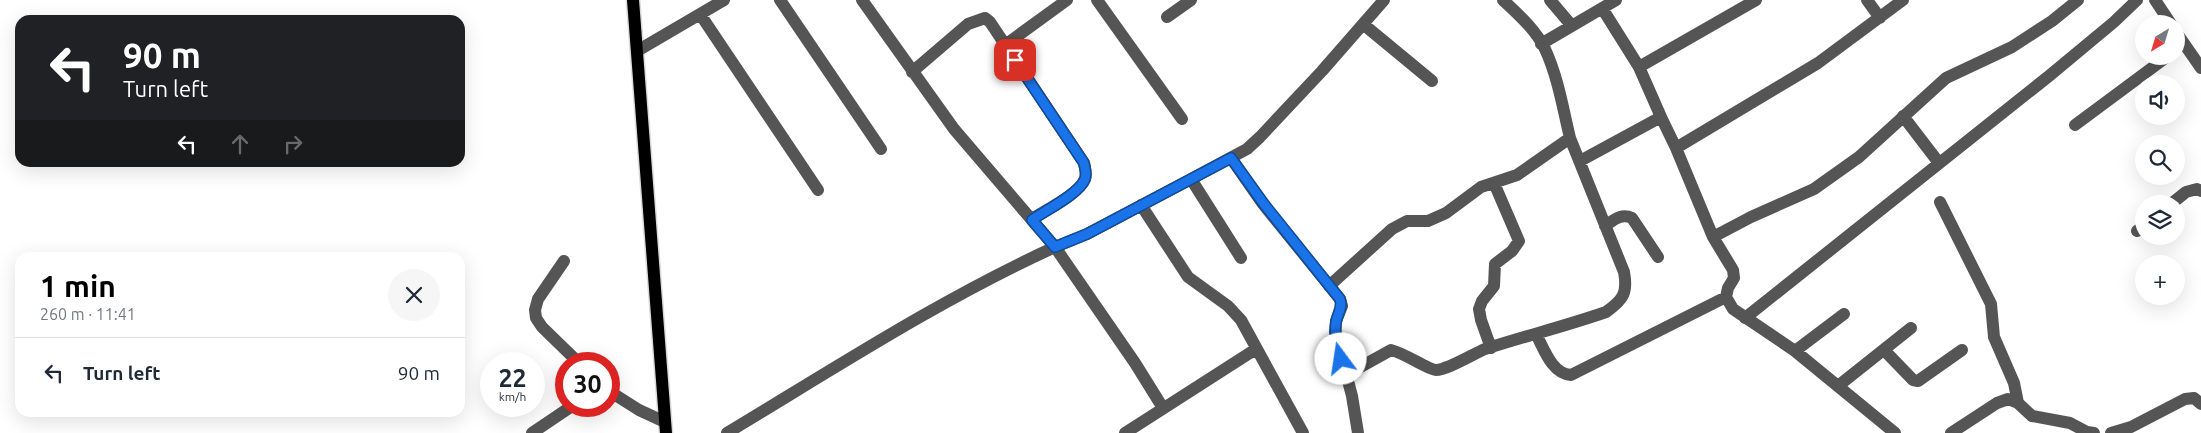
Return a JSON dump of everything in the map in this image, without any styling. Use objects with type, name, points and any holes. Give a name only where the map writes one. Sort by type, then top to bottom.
[{"type":"main road","points":[[633,0],[666,428]]},
{"type":"street","points":[[638,51],[724,0]]},
{"type":"street","points":[[780,0],[881,150]]},
{"type":"street","points":[[862,0],[954,129],[1055,247],[1135,363],[1163,408]]},
{"type":"street","points":[[1005,45],[1067,0]]},
{"type":"street","points":[[1097,0],[1182,119]]},
{"type":"street","points":[[1166,17],[1191,0]]},
{"type":"street","points":[[727,433],[912,322],[1024,260],[1087,234],[1247,149],[1384,0]]},
{"type":"street","points":[[1346,375],[1391,350],[1410,356],[1428,368],[1436,370],[1491,348],[1606,312],[1618,304],[1624,295],[1626,284],[1624,272],[1570,138],[1560,92],[1542,44],[1524,19],[1503,0]]},
{"type":"street","points":[[1550,0],[1572,26]]},
{"type":"street","points":[[1542,44],[1616,0]]},
{"type":"street","points":[[1639,67],[1756,0]]},
{"type":"street","points":[[1866,0],[1880,18]]},
{"type":"street","points":[[1676,148],[1818,63],[1903,0]]},
{"type":"street","points":[[1713,237],[1751,217],[1814,189],[1859,157],[1946,78],[2012,47],[2052,21],[2078,0]]},
{"type":"street","points":[[1746,318],[2056,70],[2114,22],[2137,0]]},
{"type":"street","points":[[2155,0],[2164,15]]},
{"type":"street","points":[[1602,8],[1639,67],[1676,148],[1713,237],[1733,270],[1734,278],[1728,288],[1726,297],[1733,309],[1795,351],[1895,433]]},
{"type":"street","points":[[700,14],[818,190]]},
{"type":"street","points":[[912,72],[968,24],[985,18],[990,22],[1084,163],[1086,173],[1084,180],[1077,190],[1032,220]]},
{"type":"street","points":[[1363,24],[1432,81]]},
{"type":"street","points":[[2185,52],[2201,68]]},
{"type":"street","points":[[2075,125],[2156,65]]},
{"type":"street","points":[[1903,116],[1939,163]]},
{"type":"street","points":[[1580,162],[1661,117]]},
{"type":"street","points":[[1329,286],[1392,229],[1407,221],[1428,221],[1446,213],[1481,187],[1517,175],[1570,138]]},
{"type":"street","points":[[1231,158],[1264,204],[1340,299],[1342,306],[1336,321],[1335,332],[1358,433]]},
{"type":"street","points":[[1191,179],[1241,258]]},
{"type":"street","points":[[1491,348],[1479,309],[1482,301],[1494,286],[1494,264],[1512,251],[1519,242],[1494,182]]},
{"type":"street","points":[[2182,195],[2197,189],[2201,191]]},
{"type":"street","points":[[1940,202],[1991,304],[1994,337],[2014,383],[2018,403]]},
{"type":"street","points":[[1141,205],[1188,277],[1233,311],[1303,433]]},
{"type":"street","points":[[1605,226],[1621,216],[1626,215],[1632,218],[1658,257]]},
{"type":"street","points":[[564,261],[538,300],[535,310],[536,318],[542,327],[568,352]]},
{"type":"street","points":[[1536,334],[1556,369],[1563,374],[1571,375],[1726,297]]},
{"type":"street","points":[[1795,351],[1844,314]]},
{"type":"street","points":[[1838,386],[1911,328]]},
{"type":"street","points":[[1125,433],[1256,349]]},
{"type":"street","points":[[1884,350],[1913,380],[1918,381],[1962,350]]},
{"type":"street","points":[[620,397],[666,428]]},
{"type":"street","points":[[2111,433],[2131,427],[2185,399],[2194,398],[2201,404]]},
{"type":"street","points":[[1951,433],[1996,403],[2008,399],[2018,403],[2032,416],[2070,422],[2086,432],[2094,433]]},
{"type":"street","points":[[532,433],[556,417]]},
{"type":"route","points":[[1015,60],[1084,163],[1086,173],[1084,180],[1077,190],[1032,220],[1055,247],[1087,234],[1231,158],[1264,204],[1340,299],[1342,306],[1336,321],[1335,332],[1341,359]]}]
